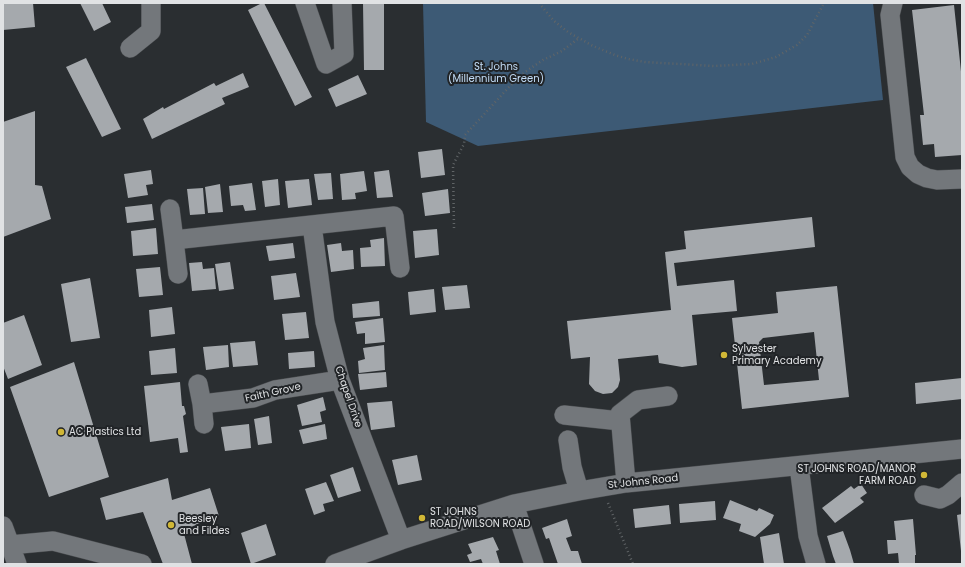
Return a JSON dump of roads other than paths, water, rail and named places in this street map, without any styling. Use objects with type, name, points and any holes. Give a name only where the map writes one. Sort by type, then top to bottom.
[{"type":"street","points":[[130,48],[151,31],[151,3]]},
{"type":"street","points":[[304,3],[326,64],[344,54],[342,3]]},
{"type":"street","points":[[893,3],[890,15],[905,157],[910,167],[918,174],[928,178],[937,180],[962,179]]},
{"type":"street","points":[[170,209],[178,274]]},
{"type":"street","points":[[174,240],[394,216],[400,268]]},
{"type":"street","name":"Chapel Drive","points":[[312,225],[325,322],[340,380],[401,540]]},
{"type":"street","name":"Faith Grove","points":[[202,404],[253,398],[276,390],[340,380]]},
{"type":"street","points":[[198,384],[204,424]]},
{"type":"street","points":[[626,483],[620,414],[638,400],[668,396]]},
{"type":"street","points":[[564,414],[620,421]]},
{"type":"street","points":[[568,440],[572,467],[579,491]]},
{"type":"street","name":"St Johns Road","points":[[334,564],[353,561],[401,540],[514,504],[579,491],[626,483],[962,449]]},
{"type":"street","points":[[799,466],[808,536],[816,564]]},
{"type":"street","points":[[924,495],[940,499],[948,495],[962,483]]},
{"type":"street","points":[[514,504],[534,564]]},
{"type":"street","points":[[3,526],[13,556],[53,541],[142,564]]},
{"type":"place","name":"Sylvester Primary Academy","points":[[724,355]]},
{"type":"place","name":"AC Plastics Ltd","points":[[61,432]]},
{"type":"place","name":"ST JOHNS ROAD/MANOR FARM ROAD","points":[[924,475]]},
{"type":"place","name":"ST JOHNS ROAD/WILSON ROAD","points":[[422,518]]},
{"type":"place","name":"Beesley and Fildes","points":[[171,525]]},
{"type":"park label","name":"St. Johns (Millennium Green)","points":[[496,72]]}]
